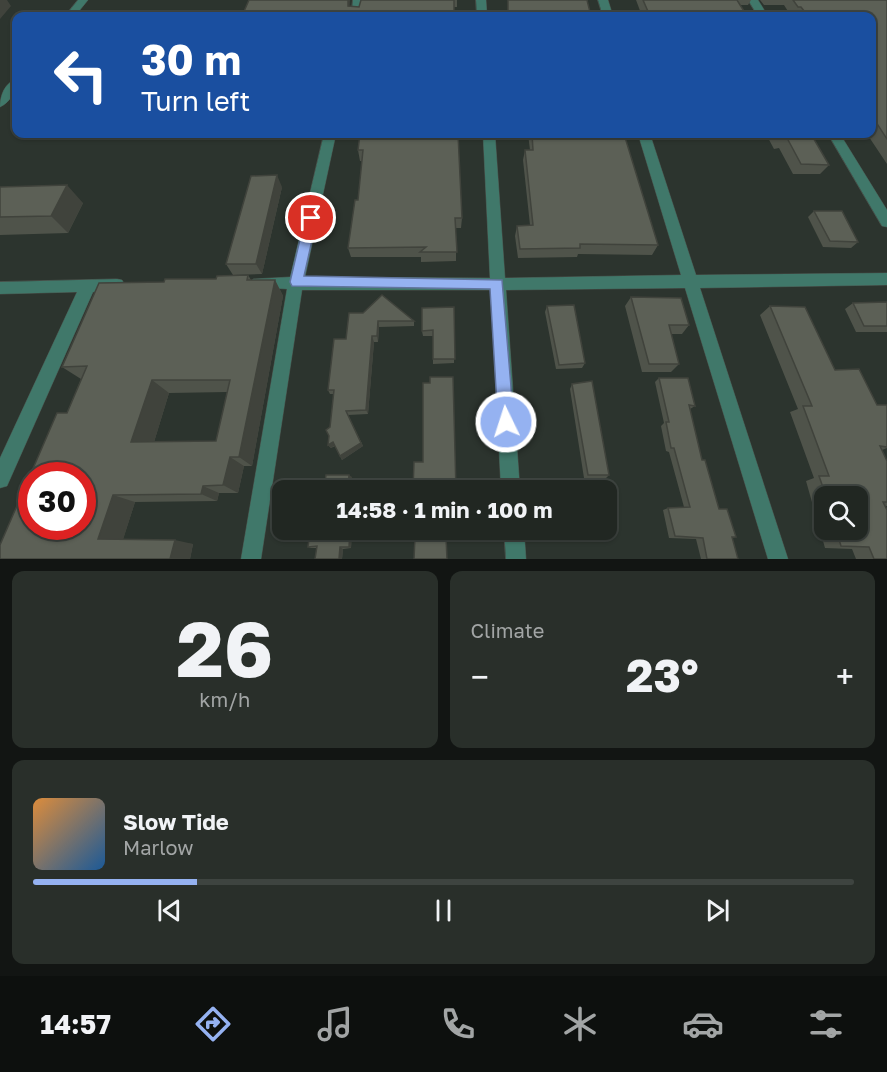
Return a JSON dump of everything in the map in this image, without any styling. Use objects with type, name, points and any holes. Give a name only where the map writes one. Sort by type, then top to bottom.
[{"type":"street","points":[[73,12],[83,0]]},
{"type":"street","points":[[0,103],[12,87]]},
{"type":"street","points":[[251,559],[296,282],[329,138]]},
{"type":"street","points":[[489,138],[510,480]]},
{"type":"street","points":[[645,138],[778,559]]},
{"type":"street","points":[[836,138],[887,222]]},
{"type":"street","points":[[238,283],[497,284],[887,279]]},
{"type":"street","points":[[0,288],[134,285]]},
{"type":"street","points":[[0,479],[88,286]]},
{"type":"street","points":[[515,540],[516,559]]},
{"type":"building","points":[[249,0],[348,0],[348,6],[359,7],[361,0],[454,0],[454,12],[244,12]]},
{"type":"building","points":[[508,0],[587,0],[590,12],[508,12]]},
{"type":"building","points":[[643,0],[737,0],[744,12],[648,12]]},
{"type":"building","points":[[793,0],[887,0],[887,139],[876,122],[876,12],[805,12]]},
{"type":"building","points":[[360,138],[458,138],[462,218],[455,218],[457,252],[420,252],[426,247],[348,248],[355,200],[358,200],[363,150],[358,150]]},
{"type":"building","points":[[532,138],[625,138],[658,245],[580,244],[580,248],[520,249],[517,226],[533,225],[525,150],[533,150]]},
{"type":"building","points":[[787,138],[813,138],[829,165],[801,164]]},
{"type":"building","points":[[277,175],[256,264],[226,264],[251,176]]},
{"type":"building","points":[[67,185],[51,216],[0,217],[0,187]]},
{"type":"building","points":[[814,211],[842,211],[858,242],[830,241]]},
{"type":"building","points":[[248,275],[247,280],[275,280],[239,457],[230,457],[223,485],[203,486],[201,494],[113,495],[98,539],[175,540],[170,559],[0,559],[0,545],[18,503],[18,540],[96,540],[96,462],[36,462],[57,413],[67,413],[87,366],[62,367],[99,283],[216,279],[217,276]],"holes":[[[152,380],[230,380],[216,441],[131,442]]]},
{"type":"building","points":[[382,295],[414,321],[378,321],[377,336],[372,336],[366,410],[346,411],[361,443],[340,456],[333,442],[328,445],[329,436],[326,430],[330,427],[334,390],[328,390],[334,339],[346,339],[349,313],[363,313]]},
{"type":"building","points":[[631,297],[681,298],[689,325],[669,325],[679,364],[649,364]]},
{"type":"building","points":[[887,302],[887,326],[864,326],[853,303]]},
{"type":"building","points":[[574,305],[585,363],[559,365],[547,306]]},
{"type":"building","points":[[770,306],[805,307],[835,370],[859,369],[877,405],[887,405],[887,447],[880,446],[887,461],[887,502],[883,502],[887,510],[887,559],[874,559],[869,547],[841,546],[839,540],[868,540],[868,486],[822,486],[819,476],[829,476],[803,406],[812,406]]},
{"type":"building","points":[[454,307],[455,359],[433,359],[433,330],[422,331],[422,308]]},
{"type":"building","points":[[430,377],[453,377],[456,480],[413,480],[414,462],[423,462],[423,383],[430,383]]},
{"type":"building","points":[[659,378],[688,378],[695,406],[689,405],[702,460],[705,460],[719,509],[727,509],[736,537],[732,537],[738,559],[707,559],[703,538],[675,536],[668,508],[690,507],[674,448],[671,448],[666,422],[669,422]]},
{"type":"building","points":[[592,381],[609,475],[588,475],[572,384]]},
{"type":"building","points":[[326,475],[349,475],[349,480],[325,480]]},
{"type":"building","points":[[309,540],[349,540],[349,547],[340,547],[339,559],[315,559],[317,546],[308,547]]},
{"type":"building","points":[[415,540],[446,540],[447,559],[414,559]]},
{"type":"route","points":[[311,218],[296,282],[497,284],[506,422]]}]
